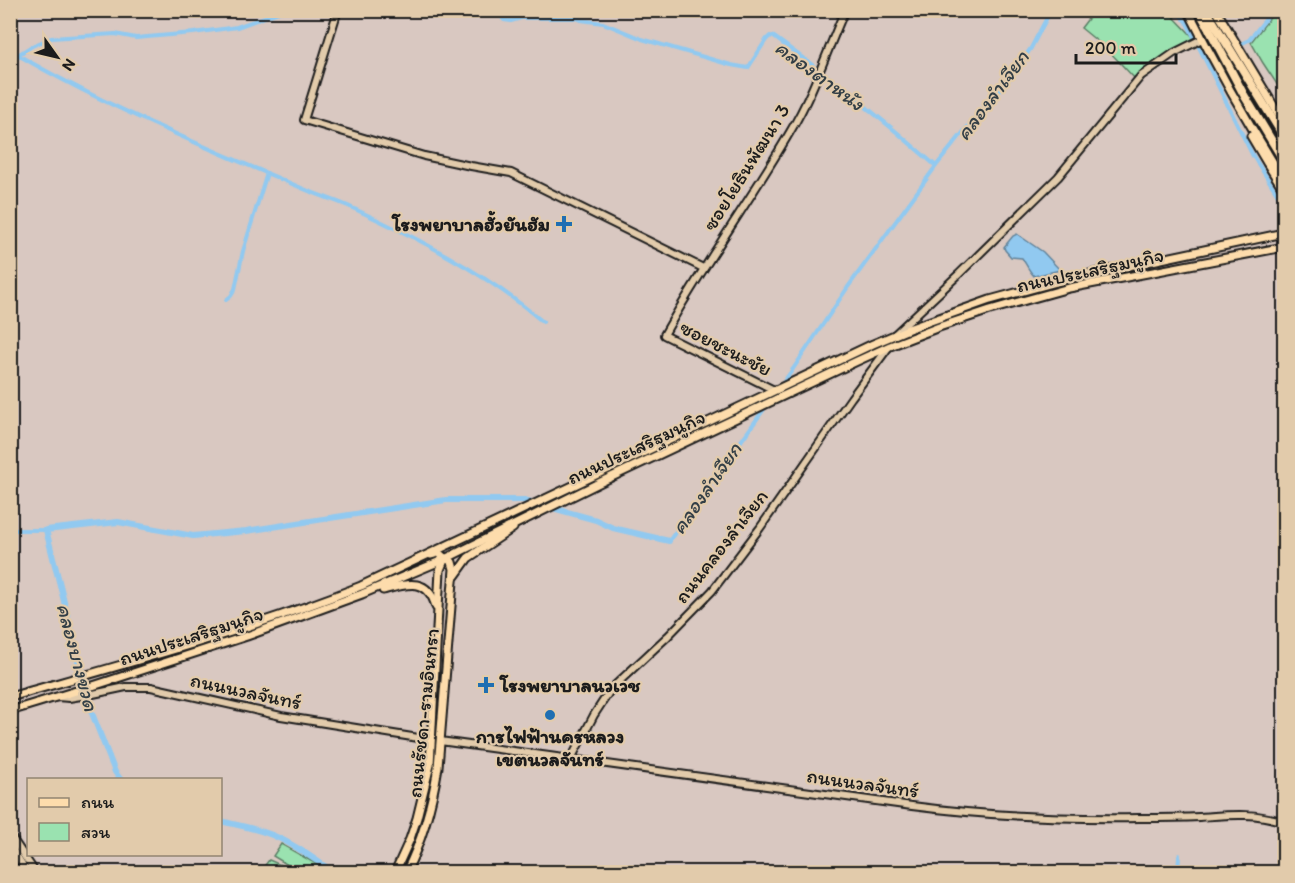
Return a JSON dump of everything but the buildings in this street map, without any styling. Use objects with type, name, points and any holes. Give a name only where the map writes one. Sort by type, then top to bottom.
[{"type":"highway","points":[[1199,10],[1244,95],[1284,161]]},
{"type":"highway","points":[[1206,10],[1284,137]]},
{"type":"main road","points":[[1188,10],[1198,40],[1212,57],[1284,180]]},
{"type":"main road","points":[[1216,10],[1284,123]]},
{"type":"main road","points":[[1263,87],[1284,115]]},
{"type":"main road","points":[[1233,95],[1246,127],[1284,190]]},
{"type":"main road","name":"ถนนประเสริฐมนูกิจ","points":[[10,697],[224,634],[340,594],[381,577],[789,383],[927,322],[990,300],[1067,279],[1284,233]]},
{"type":"main road","name":"ถนนประเสริฐมนูกิจ","points":[[10,711],[55,697],[76,694],[92,686],[300,618],[362,594],[445,559],[857,361],[962,319],[1068,288],[1284,247]]},
{"type":"main road","points":[[452,584],[468,558],[524,520]]},
{"type":"main road","points":[[405,565],[437,553],[443,555],[445,559],[473,533]]},
{"type":"main road","name":"ถนนรัชดา-รามอินทรา","points":[[395,873],[417,818],[429,765],[440,570],[448,549],[456,541]]},
{"type":"main road","name":"ถนนรัชดา-รามอินทรา","points":[[406,873],[426,823],[438,766],[454,564],[445,559]]},
{"type":"main road","points":[[418,561],[422,569]]},
{"type":"main road","points":[[362,594],[406,584],[421,586],[432,596],[438,616]]},
{"type":"main road","points":[[438,616],[442,606],[448,606],[450,610]]},
{"type":"main road","points":[[224,634],[227,642]]},
{"type":"main road","points":[[89,674],[97,674],[100,677],[100,681],[92,686]]},
{"type":"street","points":[[338,10],[304,120],[424,156],[517,175],[703,268]]},
{"type":"street","name":"ซอยโยธินพัฒนา 3","points":[[664,335],[703,268],[790,133],[845,10]]},
{"type":"street","points":[[894,335],[1058,177],[1141,76],[1174,53],[1198,40]]},
{"type":"street","points":[[926,305],[922,315],[927,322]]},
{"type":"street","name":"ซอยชะนะชัย","points":[[664,335],[775,390]]},
{"type":"street","name":"ถนนคลองลำเจียก","points":[[571,759],[594,715],[611,689],[712,591],[760,528],[890,346]]},
{"type":"street","points":[[857,361],[867,364],[868,374]]},
{"type":"street","points":[[117,678],[118,684],[123,687]]},
{"type":"street","name":"ถนนนวลจันทร์","points":[[76,694],[93,694],[123,687],[151,687],[281,716],[431,740]]},
{"type":"street","name":"ถนนนวลจันทร์","points":[[440,741],[982,814],[1131,818],[1249,814],[1284,822]]},
{"type":"street","points":[[10,835],[35,873]]},
{"type":"street","points":[[10,846],[27,873]]},
{"type":"green space","points":[[1094,11],[1168,11],[1196,40],[1137,81],[1108,50],[1081,28]]},
{"type":"green space","points":[[1275,11],[1284,11],[1284,95],[1251,42]]},
{"type":"green space","points":[[281,844],[325,869],[323,872],[260,872],[269,860],[285,867],[288,865],[273,856]]},
{"type":"water","points":[[1017,234],[1043,252],[1060,270],[1034,276],[1022,258],[1011,257],[1004,247]]},
{"type":"waterway","name":"คลองตาหนัง","points":[[10,55],[16,56],[51,38],[115,34],[136,38],[193,33],[237,27],[284,10]]},
{"type":"waterway","name":"คลองตาหนัง","points":[[496,10],[504,20],[511,21],[521,18],[576,18],[603,23],[642,39],[748,68],[766,40],[770,36],[774,37],[856,99],[936,166]]},
{"type":"waterway","name":"คลองลำเจียก","points":[[669,541],[936,166],[1010,78],[1031,48],[1051,10]]},
{"type":"waterway","points":[[1176,10],[1187,23],[1253,156],[1284,204]]},
{"type":"waterway","points":[[1238,45],[1249,40],[1273,10]]},
{"type":"waterway","points":[[18,55],[86,92],[156,125],[303,189],[348,206],[399,230],[474,272],[543,322]]},
{"type":"waterway","points":[[226,300],[235,289],[243,251],[267,173]]},
{"type":"waterway","name":"คลองลำเจียก","points":[[120,778],[115,772],[88,703],[46,530],[118,522],[193,536],[246,531],[446,500],[524,500],[596,520],[613,528],[669,541]]},
{"type":"waterway","points":[[10,530],[46,530]]},
{"type":"waterway","name":"คลองบางขวด","points":[[222,821],[259,830],[280,839],[333,872]]},
{"type":"waterway","points":[[1178,872],[1179,855]]},
{"type":"place","name":"โรงพยาบาลฮั้วยันฮัม","points":[[564,224]]},
{"type":"place","name":"โรงพยาบาลนวเวช","points":[[486,685]]},
{"type":"place","name":"การไฟฟ้านครหลวง เขตนวลจันทร์","points":[[550,715]]}]
